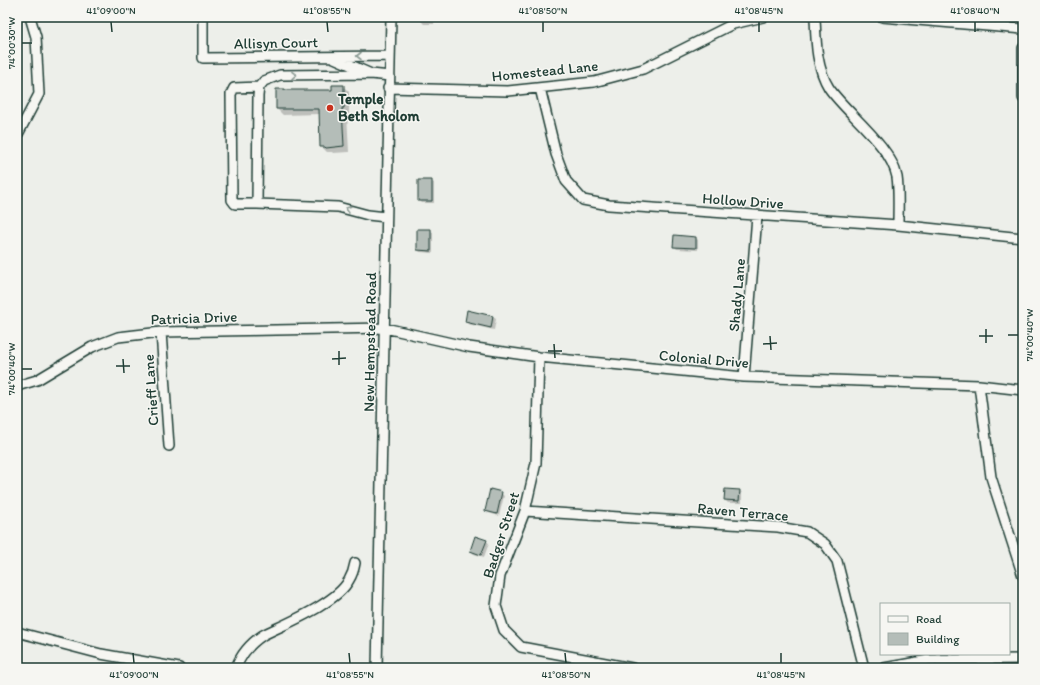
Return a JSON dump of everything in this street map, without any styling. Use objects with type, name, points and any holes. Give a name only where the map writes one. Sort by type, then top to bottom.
[{"type":"street","points":[[17,136],[39,94],[36,37],[30,17]]},
{"type":"street","name":"Allisyn Court","points":[[203,17],[203,58],[390,56]]},
{"type":"street","name":"New Hempstead Road","points":[[376,668],[385,328],[388,88],[390,76],[391,17]]},
{"type":"street","name":"Homestead Lane","points":[[388,88],[508,91],[594,82],[643,69],[733,24],[763,17]]},
{"type":"street","points":[[814,17],[820,68],[829,88],[887,154],[896,176],[898,225]]},
{"type":"street","points":[[882,17],[1023,29]]},
{"type":"street","points":[[1023,48],[1023,98]]},
{"type":"street","points":[[329,56],[371,74]]},
{"type":"street","points":[[257,204],[258,96],[259,87],[264,81],[280,75],[371,74],[390,76]]},
{"type":"street","points":[[259,87],[234,88],[231,94],[232,200],[235,204],[338,207],[368,215],[386,217]]},
{"type":"street","name":"Hollow Drive","points":[[540,88],[556,154],[566,181],[583,200],[609,205],[898,225],[1023,238]]},
{"type":"street","name":"Shady Lane","points":[[744,377],[757,216]]},
{"type":"street","name":"Colonial Drive","points":[[385,328],[469,347],[539,358],[744,377],[979,385],[1023,390]]},
{"type":"street","name":"Patricia Drive","points":[[17,386],[38,380],[92,347],[118,337],[161,332],[385,328]]},
{"type":"street","name":"Crieff Lane","points":[[161,332],[169,446]]},
{"type":"street","name":"Badger Street","points":[[539,358],[536,464],[525,511],[500,576],[496,606],[504,630],[521,647],[632,668]]},
{"type":"street","points":[[979,385],[991,477],[1023,576]]},
{"type":"street","name":"Raven Terrace","points":[[525,511],[778,527],[807,532],[825,544],[837,561],[864,668]]},
{"type":"street","points":[[236,668],[254,641],[323,604],[339,593],[349,580],[355,563]]},
{"type":"street","points":[[17,632],[101,654],[179,668]]},
{"type":"street","points":[[884,668],[928,660],[1023,659]]},
{"type":"building","points":[[332,85],[344,85],[344,108],[342,108],[344,146],[326,148],[320,147],[319,109],[276,109],[276,89],[332,90]]},
{"type":"building","points":[[418,180],[432,180],[432,201],[418,201]]},
{"type":"building","points":[[417,229],[431,229],[431,251],[417,250]]},
{"type":"building","points":[[674,235],[696,237],[696,248],[673,247]]},
{"type":"building","points":[[467,310],[493,316],[491,328],[465,322]]},
{"type":"building","points":[[490,489],[502,492],[497,514],[485,511]]},
{"type":"building","points":[[725,489],[740,490],[739,501],[724,500]]},
{"type":"building","points":[[475,536],[487,540],[481,555],[470,551]]},
{"type":"place","name":"Temple Beth Sholom","points":[[330,108]]}]
